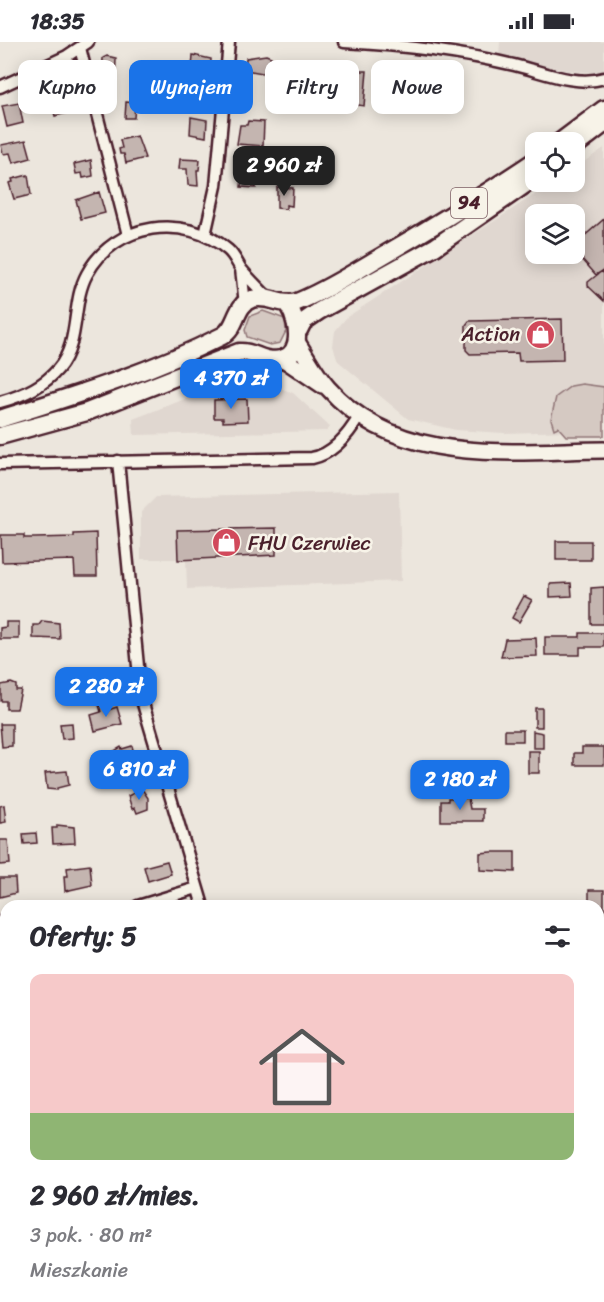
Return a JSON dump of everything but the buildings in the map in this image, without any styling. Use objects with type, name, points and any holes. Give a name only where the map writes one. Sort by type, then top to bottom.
[{"type":"main road","points":[[573,132],[604,109]]},
{"type":"main road","points":[[585,139],[604,124]]},
{"type":"main road","name":"94","points":[[288,304],[323,290],[402,245],[525,167]]},
{"type":"main road","name":"94","points":[[282,358],[291,351],[303,322],[435,248],[525,185]]},
{"type":"main road","points":[[282,358],[267,359],[246,351],[238,340],[235,322],[237,314],[245,303],[252,300],[269,300],[288,304],[298,336]]},
{"type":"main road","points":[[0,419],[128,378],[225,334],[235,322]]},
{"type":"main road","points":[[0,436],[87,412],[246,351]]},
{"type":"street","points":[[205,235],[216,186],[229,42]]},
{"type":"street","points":[[344,42],[386,44],[513,65],[547,75],[594,81],[604,78]]},
{"type":"street","points":[[0,87],[84,45],[128,234]]},
{"type":"street","points":[[0,402],[19,397],[40,385],[59,368],[71,345],[77,306],[87,274],[112,243],[128,234],[171,227],[205,235],[230,252],[241,269],[269,300]]},
{"type":"street","points":[[241,269],[245,303]]},
{"type":"street","points":[[298,336],[327,388]]},
{"type":"street","points":[[282,358],[327,388],[360,415],[403,438],[462,452],[604,450]]},
{"type":"street","points":[[0,464],[324,455],[340,442],[360,415]]},
{"type":"street","points":[[118,462],[141,697],[201,900]]},
{"type":"street","points":[[158,900],[197,888]]},
{"type":"shaded area","points":[[500,42],[604,42],[604,74],[564,70],[499,56]]},
{"type":"shaded area","points":[[604,148],[604,430],[504,433],[456,430],[408,419],[338,361],[333,346],[335,331],[347,317],[539,192],[585,192],[585,161]]},
{"type":"shaded area","points":[[263,311],[285,319],[286,331],[280,343],[270,345],[247,337],[245,330],[250,316]]},
{"type":"shaded area","points":[[257,379],[293,393],[330,427],[327,431],[134,435],[133,419],[211,389],[251,388]]},
{"type":"shaded area","points":[[582,384],[604,387],[604,436],[566,436],[558,427],[554,429],[551,419],[556,397],[571,386]]},
{"type":"shaded area","points":[[399,491],[401,581],[187,589],[186,559],[141,559],[141,512],[156,497]]},
{"type":"place","name":"Action","points":[[541,334]]},
{"type":"place","name":"FHU Czerwiec","points":[[227,543]]}]
